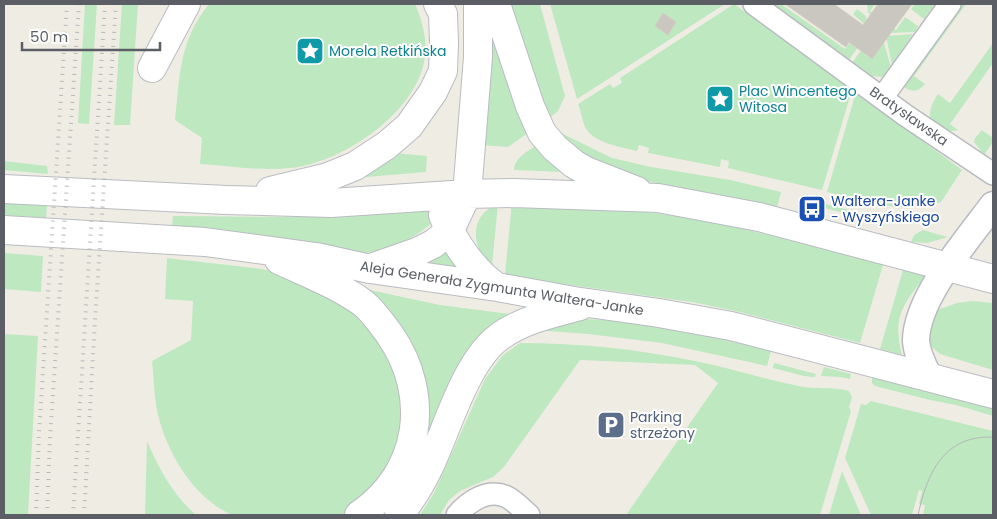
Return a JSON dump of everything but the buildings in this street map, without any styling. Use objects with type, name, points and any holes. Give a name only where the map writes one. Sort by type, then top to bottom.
[{"type":"main road","points":[[152,68],[186,4]]},
{"type":"main road","points":[[226,200],[328,177],[360,163],[387,146],[402,133],[426,103],[443,71],[443,14],[438,4]]},
{"type":"main road","points":[[370,268],[416,252],[433,244],[449,232],[467,194],[478,57],[478,4]]},
{"type":"main road","points":[[496,4],[530,106],[538,126],[547,139],[564,157],[586,170],[655,198]]},
{"type":"main road","points":[[4,189],[331,203],[436,195],[514,193],[655,198],[759,218],[993,279]]},
{"type":"main road","points":[[436,195],[449,232],[470,261],[497,287]]},
{"type":"main road","name":"Aleja Generała Zygmunta Waltera-Janke","points":[[4,230],[205,242],[316,257],[370,268],[659,313],[723,324],[993,394]]},
{"type":"main road","points":[[257,250],[346,292],[364,304],[392,338],[408,370],[416,408],[408,453],[395,480],[370,508],[359,515]]},
{"type":"main road","points":[[399,515],[411,500],[429,468],[456,403],[474,367],[485,351],[498,337],[524,323],[548,314],[592,304]]},
{"type":"street","name":"Bratysławska","points":[[754,4],[882,98],[993,174]]},
{"type":"street","points":[[882,98],[950,4]]},
{"type":"street","points":[[929,377],[919,356],[916,343],[917,328],[926,302],[948,267],[993,205]]},
{"type":"street","points":[[457,515],[476,499],[496,494],[507,497],[515,502],[528,515]]},
{"type":"green space","points":[[85,4],[97,4],[89,124],[78,123]]},
{"type":"green space","points":[[122,4],[138,4],[130,125],[114,125]]},
{"type":"green space","points":[[209,4],[415,4],[425,36],[425,56],[420,76],[410,94],[380,127],[361,141],[322,161],[303,166],[278,169],[200,164],[202,138],[175,120],[180,73],[186,45],[199,18]]},
{"type":"green space","points":[[488,4],[528,133],[508,147],[481,145]]},
{"type":"green space","points":[[509,4],[540,4],[565,96],[558,111],[546,121]]},
{"type":"green space","points":[[550,4],[725,4],[577,99]]},
{"type":"green space","name":"Plac Wincentego Witosa","points":[[734,4],[852,90],[822,190],[728,168],[729,161],[721,159],[720,167],[648,153],[649,148],[639,145],[637,151],[616,146],[594,137],[585,127],[578,104],[610,84],[613,88],[622,83],[620,78]]},
{"type":"green space","points":[[771,4],[781,4],[845,49],[864,24],[853,14],[857,9],[866,16],[867,34],[849,60]]},
{"type":"green space","points":[[867,4],[875,4],[870,11],[896,30],[905,17],[918,26],[915,32],[887,33],[868,12]]},
{"type":"green space","points":[[915,4],[935,4],[924,19],[911,9]]},
{"type":"green space","points":[[961,4],[966,4],[914,76],[925,84],[920,89],[914,91],[902,86]]},
{"type":"green space","points":[[913,34],[892,65],[886,36]]},
{"type":"green space","points":[[884,43],[891,67],[884,77],[871,76],[852,63],[864,46],[868,49],[865,55],[872,59]]},
{"type":"green space","points":[[993,43],[993,63],[950,124],[958,130],[947,131],[930,124],[931,108],[938,94],[950,103]]},
{"type":"green space","points":[[856,92],[962,170],[941,202],[927,206],[898,207],[869,203],[827,192]]},
{"type":"green space","points":[[982,130],[993,138],[993,142],[984,155],[974,142]]},
{"type":"green space","points":[[559,132],[612,158],[651,167],[730,180],[781,192],[777,208],[732,197],[629,178],[587,164]]},
{"type":"green space","points":[[537,145],[564,172],[514,170],[519,158]]},
{"type":"green space","points":[[394,153],[427,156],[426,172],[355,178]]},
{"type":"green space","points":[[4,161],[47,166],[48,174],[4,170]]},
{"type":"green space","points":[[512,202],[605,208],[675,216],[768,235],[883,265],[860,343],[740,312],[692,302],[520,278],[505,274]]},
{"type":"green space","points":[[4,203],[47,206],[46,218],[4,215]]},
{"type":"green space","points":[[822,203],[857,212],[856,216],[820,207]]},
{"type":"green space","points":[[498,204],[492,265],[480,250],[476,232],[482,215]]},
{"type":"green space","points":[[429,205],[433,222],[416,235],[398,245],[378,251],[356,253],[236,232],[172,226],[173,216],[301,217]]},
{"type":"green space","points":[[923,230],[948,237],[927,243],[911,242],[914,235]]},
{"type":"green space","points":[[443,244],[464,272],[412,264]]},
{"type":"green space","points":[[4,253],[43,256],[41,292],[4,289]]},
{"type":"green space","points":[[167,258],[262,269],[294,278],[342,304],[369,323],[386,345],[406,405],[395,459],[351,510],[341,515],[232,515],[206,498],[185,474],[168,445],[162,430],[155,395],[152,361],[191,340],[193,301],[165,299]]},
{"type":"green space","points":[[903,270],[925,276],[905,304],[899,321],[898,331],[902,355],[880,349]]},
{"type":"green space","points":[[356,287],[440,305],[518,315],[416,472],[425,424]]},
{"type":"green space","points":[[972,301],[993,303],[993,370],[940,354],[932,347],[929,338],[933,315],[940,309],[957,303]]},
{"type":"green space","points":[[586,319],[656,326],[771,351],[767,366],[662,343],[535,330]]},
{"type":"green space","points":[[4,334],[38,336],[28,515],[4,515]]},
{"type":"green space","points":[[520,343],[586,346],[651,353],[708,364],[799,386],[849,391],[852,397],[849,407],[851,411],[820,515],[626,515],[718,383],[695,365],[580,360],[504,467],[493,477],[460,491],[449,500],[440,515],[420,515],[434,493],[485,379],[503,355]]},
{"type":"green space","points":[[774,363],[816,374],[815,377],[804,376],[773,368]]},
{"type":"green space","points":[[824,367],[851,374],[850,379],[821,376]]},
{"type":"green space","points":[[872,377],[993,409],[993,416],[956,405],[875,386],[872,383]]},
{"type":"green space","points":[[871,401],[993,431],[993,515],[923,515],[925,505],[919,504],[922,491],[919,490],[912,515],[871,515],[845,458],[861,404],[866,405]]},
{"type":"green space","points":[[147,441],[167,481],[180,499],[196,515],[145,515]]},
{"type":"green space","points":[[842,471],[861,515],[829,515]]},
{"type":"tram line","points":[[918,515],[926,485],[940,460],[961,443],[976,438],[993,437]]},
{"type":"railway","points":[[36,515],[39,433],[67,4]]},
{"type":"railway","points":[[47,515],[50,438],[79,4]]},
{"type":"railway","points":[[73,515],[105,4]]},
{"type":"railway","points":[[84,515],[116,4]]},
{"type":"place","name":"Morela Retkińska","points":[[310,51]]},
{"type":"place","name":"Plac Wincentego Witosa","points":[[720,99]]},
{"type":"place","name":"Waltera-Janke - Wyszyńskiego","points":[[812,209]]},
{"type":"place","name":"Parking strzeżony","points":[[611,425]]}]
